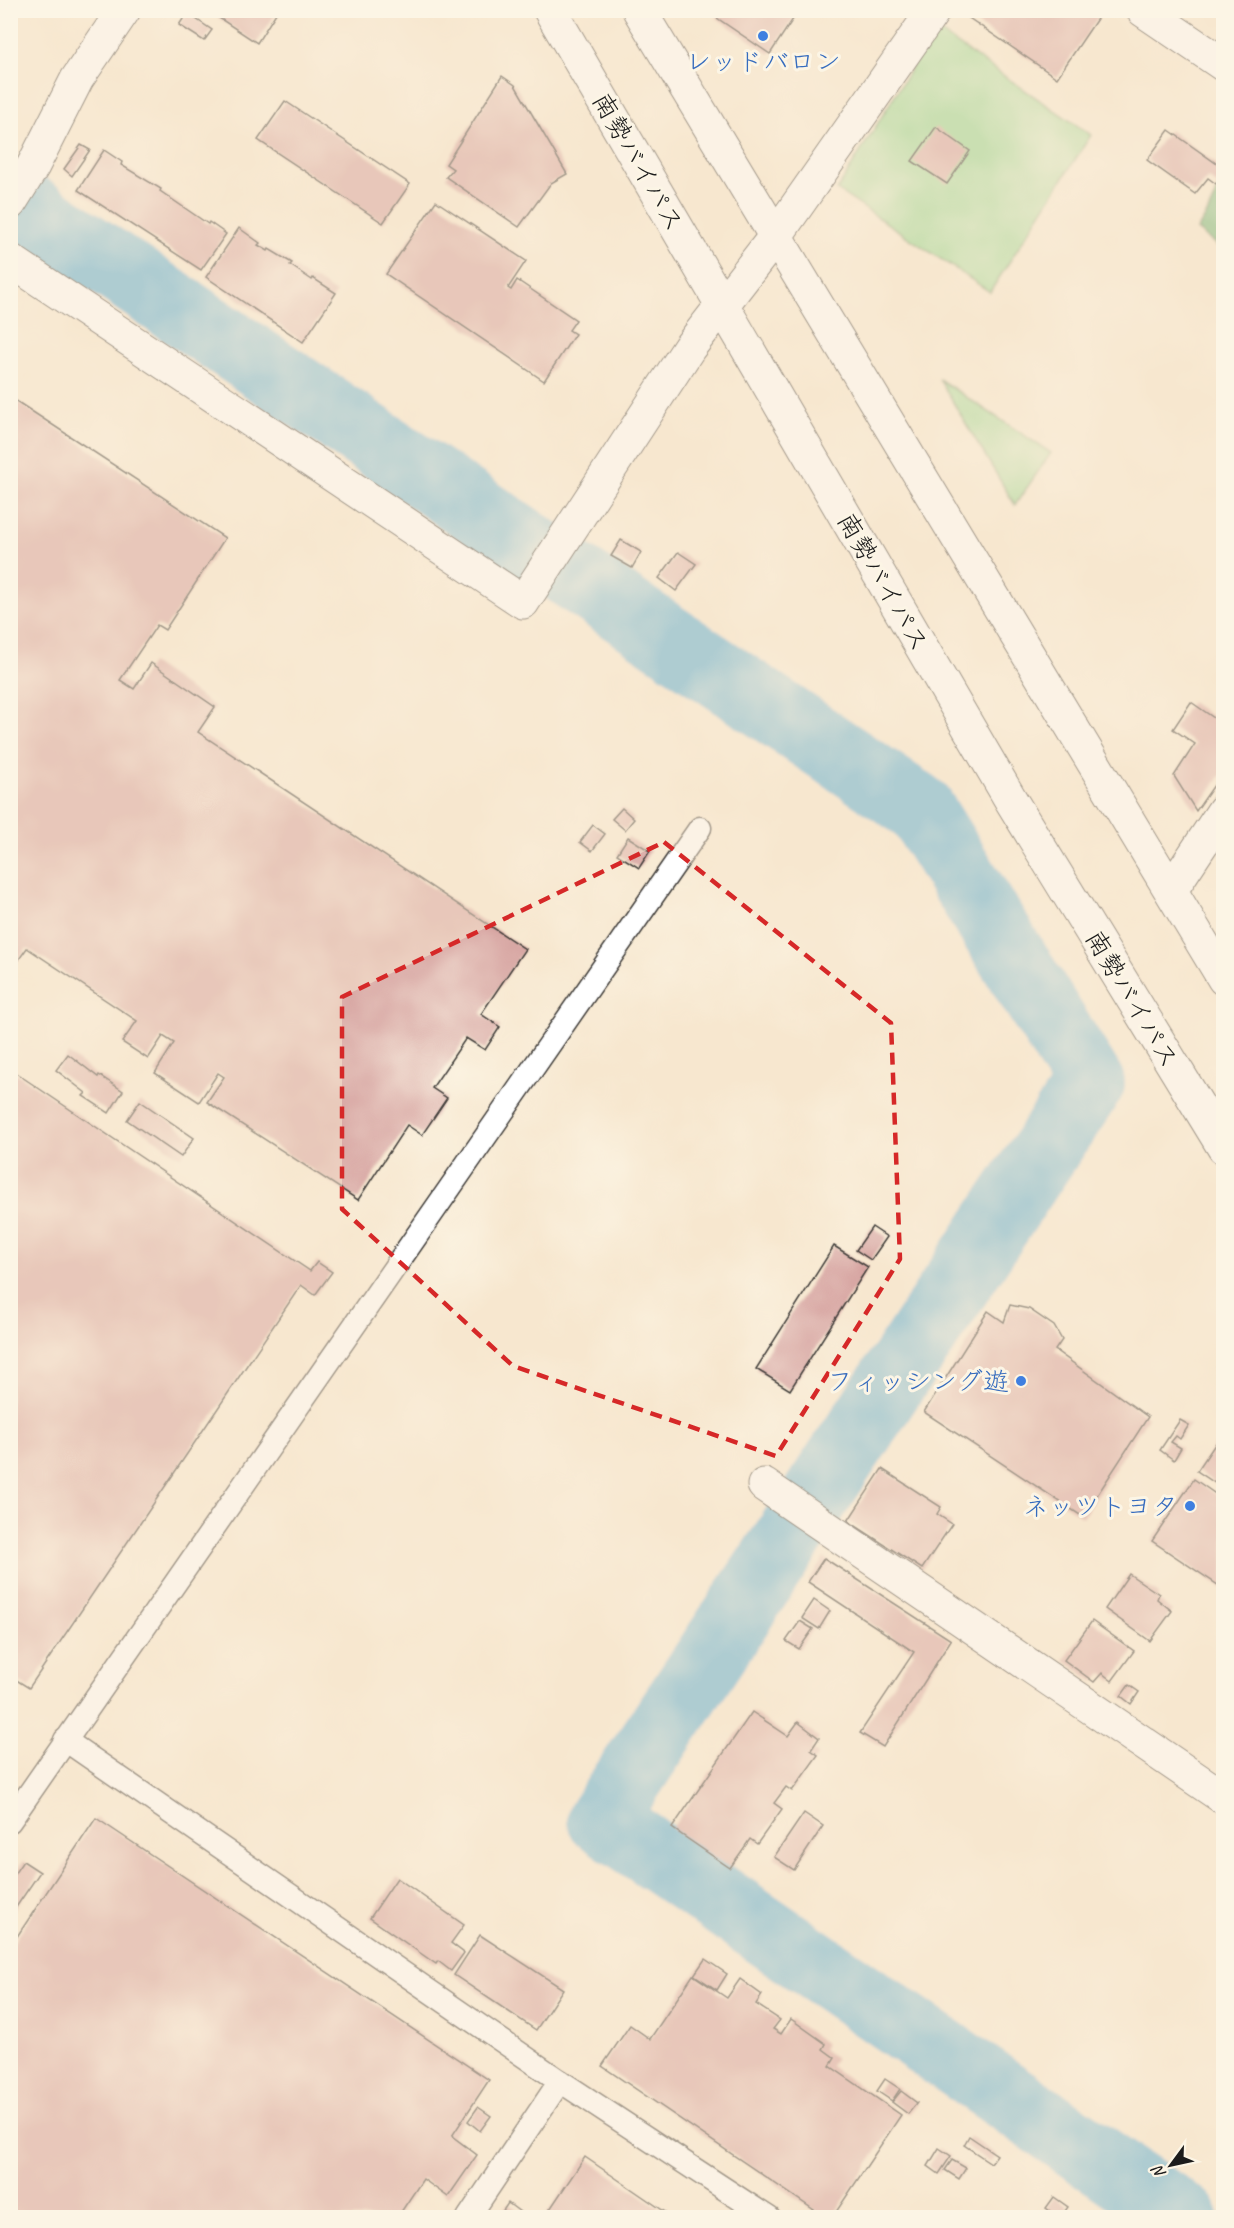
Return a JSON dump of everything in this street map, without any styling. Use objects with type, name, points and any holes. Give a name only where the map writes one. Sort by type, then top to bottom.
[{"type":"main road","points":[[10,203],[33,166],[77,79],[124,10]]},
{"type":"main road","name":"南勢バイパス","points":[[550,10],[1012,802],[1224,1148]]},
{"type":"main road","points":[[639,10],[1224,979]]},
{"type":"main road","points":[[10,260],[523,603],[689,348],[775,237],[934,10]]},
{"type":"main road","points":[[1143,10],[1224,65]]},
{"type":"main road","points":[[1171,890],[1224,810]]},
{"type":"main road","points":[[764,1485],[1224,1798]]},
{"type":"lane","points":[[10,1821],[700,828]]},
{"type":"lane","points":[[65,1740],[560,2081],[769,2217]]},
{"type":"lane","points":[[468,2217],[560,2081]]},
{"type":"highlighted area","points":[[664,842],[891,1023],[900,1259],[776,1456],[513,1366],[342,1209],[342,997]]},
{"type":"green space","points":[[935,29],[1091,135],[990,292],[837,190]]},
{"type":"green space","points":[[1223,178],[1223,250],[1197,230]]},
{"type":"green space","points":[[939,379],[1051,453],[1015,505]]},
{"type":"building","points":[[207,10],[278,10],[257,43]]},
{"type":"building","name":"レッドバロン","points":[[722,10],[799,10],[770,54],[717,18]]},
{"type":"building","points":[[965,10],[1103,10],[1057,78],[963,14]]},
{"type":"building","points":[[187,13],[212,30],[204,41],[179,25]]},
{"type":"building","points":[[502,76],[515,85],[567,174],[551,183],[519,227],[446,177],[453,169],[446,164]]},
{"type":"building","points":[[285,101],[410,184],[383,223],[258,140]]},
{"type":"building","points":[[936,127],[970,151],[947,184],[912,161]]},
{"type":"building","points":[[1169,130],[1224,169],[1224,180],[1219,186],[1208,178],[1195,194],[1147,160]]},
{"type":"building","points":[[81,145],[90,150],[72,176],[64,169]]},
{"type":"building","points":[[104,150],[122,162],[121,165],[161,189],[160,191],[226,234],[201,270],[78,190]]},
{"type":"building","points":[[436,201],[526,261],[508,288],[511,290],[517,280],[576,320],[569,330],[575,334],[544,381],[386,274]]},
{"type":"building","points":[[239,228],[260,243],[258,245],[292,263],[290,265],[336,293],[303,342],[206,277]]},
{"type":"building","points":[[10,397],[225,538],[165,630],[157,625],[120,680],[134,689],[151,663],[215,707],[198,732],[525,949],[481,1014],[500,1027],[485,1050],[466,1038],[432,1088],[447,1098],[422,1135],[407,1125],[358,1200],[207,1102],[224,1077],[218,1073],[199,1102],[155,1073],[174,1043],[163,1036],[148,1059],[122,1042],[137,1021],[27,948],[10,972]]},
{"type":"building","points":[[621,540],[641,552],[632,568],[611,556]]},
{"type":"building","points":[[678,552],[696,564],[676,591],[659,578]]},
{"type":"building","points":[[1191,702],[1224,725],[1224,771],[1196,811],[1174,776],[1195,744],[1173,729]]},
{"type":"building","points":[[622,808],[634,819],[625,830],[612,819]]},
{"type":"building","points":[[593,825],[605,834],[592,851],[580,842]]},
{"type":"building","points":[[628,837],[650,851],[639,868],[617,854]]},
{"type":"building","points":[[68,1054],[98,1077],[99,1075],[123,1091],[109,1113],[83,1096],[86,1093],[56,1070]]},
{"type":"building","points":[[10,1069],[310,1271],[317,1262],[332,1272],[315,1295],[301,1285],[29,1688],[10,1676]]},
{"type":"building","points":[[140,1101],[194,1138],[181,1157],[127,1120]]},
{"type":"building","points":[[872,1227],[887,1237],[871,1260],[856,1250]]},
{"type":"building","points":[[834,1246],[868,1267],[790,1390],[756,1369]]},
{"type":"building","name":"フィッシング遊","points":[[1010,1305],[1029,1309],[1054,1326],[1062,1340],[1055,1350],[1148,1417],[1083,1517],[924,1412],[988,1311],[1004,1322]]},
{"type":"building","points":[[1180,1420],[1189,1425],[1180,1439],[1176,1436],[1171,1442],[1181,1448],[1174,1460],[1160,1450]]},
{"type":"building","points":[[1224,1431],[1224,1489],[1197,1471]]},
{"type":"building","points":[[882,1469],[941,1507],[937,1514],[952,1524],[922,1569],[848,1521]]},
{"type":"building","points":[[1194,1479],[1224,1500],[1224,1589],[1152,1541]]},
{"type":"building","points":[[824,1558],[951,1640],[883,1747],[860,1733],[914,1652],[808,1582]]},
{"type":"building","points":[[1129,1574],[1159,1594],[1157,1599],[1172,1611],[1150,1641],[1105,1609]]},
{"type":"building","points":[[814,1600],[830,1611],[819,1629],[802,1618]]},
{"type":"building","points":[[800,1621],[813,1629],[799,1649],[786,1641]]},
{"type":"building","points":[[1092,1621],[1134,1651],[1112,1681],[1102,1673],[1094,1682],[1064,1660]]},
{"type":"building","points":[[1129,1685],[1139,1692],[1131,1704],[1121,1696]]},
{"type":"building","points":[[752,1712],[788,1736],[798,1722],[819,1738],[811,1750],[818,1755],[792,1791],[786,1787],[774,1803],[782,1809],[757,1844],[750,1839],[730,1868],[672,1828]]},
{"type":"building","points":[[804,1813],[823,1826],[794,1870],[774,1857]]},
{"type":"building","points":[[96,1818],[489,2080],[452,2136],[477,2155],[448,2197],[423,2179],[397,2218],[10,2218],[10,1947]]},
{"type":"building","points":[[23,1861],[40,1872],[10,1916],[10,1880]]},
{"type":"building","points":[[397,1878],[464,1925],[451,1943],[464,1953],[451,1971],[438,1961],[436,1964],[370,1918]]},
{"type":"building","points":[[480,1935],[563,1989],[536,2030],[454,1975]]},
{"type":"building","points":[[705,1959],[727,1974],[717,1990],[694,1975]]},
{"type":"building","points":[[693,1975],[727,1998],[740,1979],[762,1995],[756,2004],[780,2020],[773,2029],[781,2034],[791,2019],[826,2044],[823,2049],[835,2058],[830,2066],[901,2115],[832,2218],[826,2218],[602,2066],[630,2025],[650,2039]]},
{"type":"building","points":[[885,2079],[900,2089],[892,2101],[877,2091]]},
{"type":"building","points":[[901,2091],[917,2103],[908,2114],[892,2102]]},
{"type":"building","points":[[478,2107],[491,2116],[480,2131],[468,2121]]},
{"type":"building","points":[[969,2136],[997,2155],[991,2163],[964,2145]]},
{"type":"building","points":[[939,2148],[951,2156],[939,2174],[928,2166]]},
{"type":"building","points":[[585,2157],[674,2218],[544,2218]]},
{"type":"building","points":[[952,2160],[966,2168],[959,2179],[945,2170]]},
{"type":"building","points":[[1054,2197],[1068,2207],[1060,2218],[1046,2208]]},
{"type":"building","points":[[508,2203],[528,2218],[498,2218]]},
{"type":"waterway","points":[[10,196],[920,809],[1090,1083],[602,1819],[1184,2218]]},
{"type":"place","name":"レッドバロン","points":[[763,36]]},
{"type":"place","name":"フィッシング遊","points":[[1021,1381]]},
{"type":"place","name":"ネッツトヨタ","points":[[1190,1506]]}]
